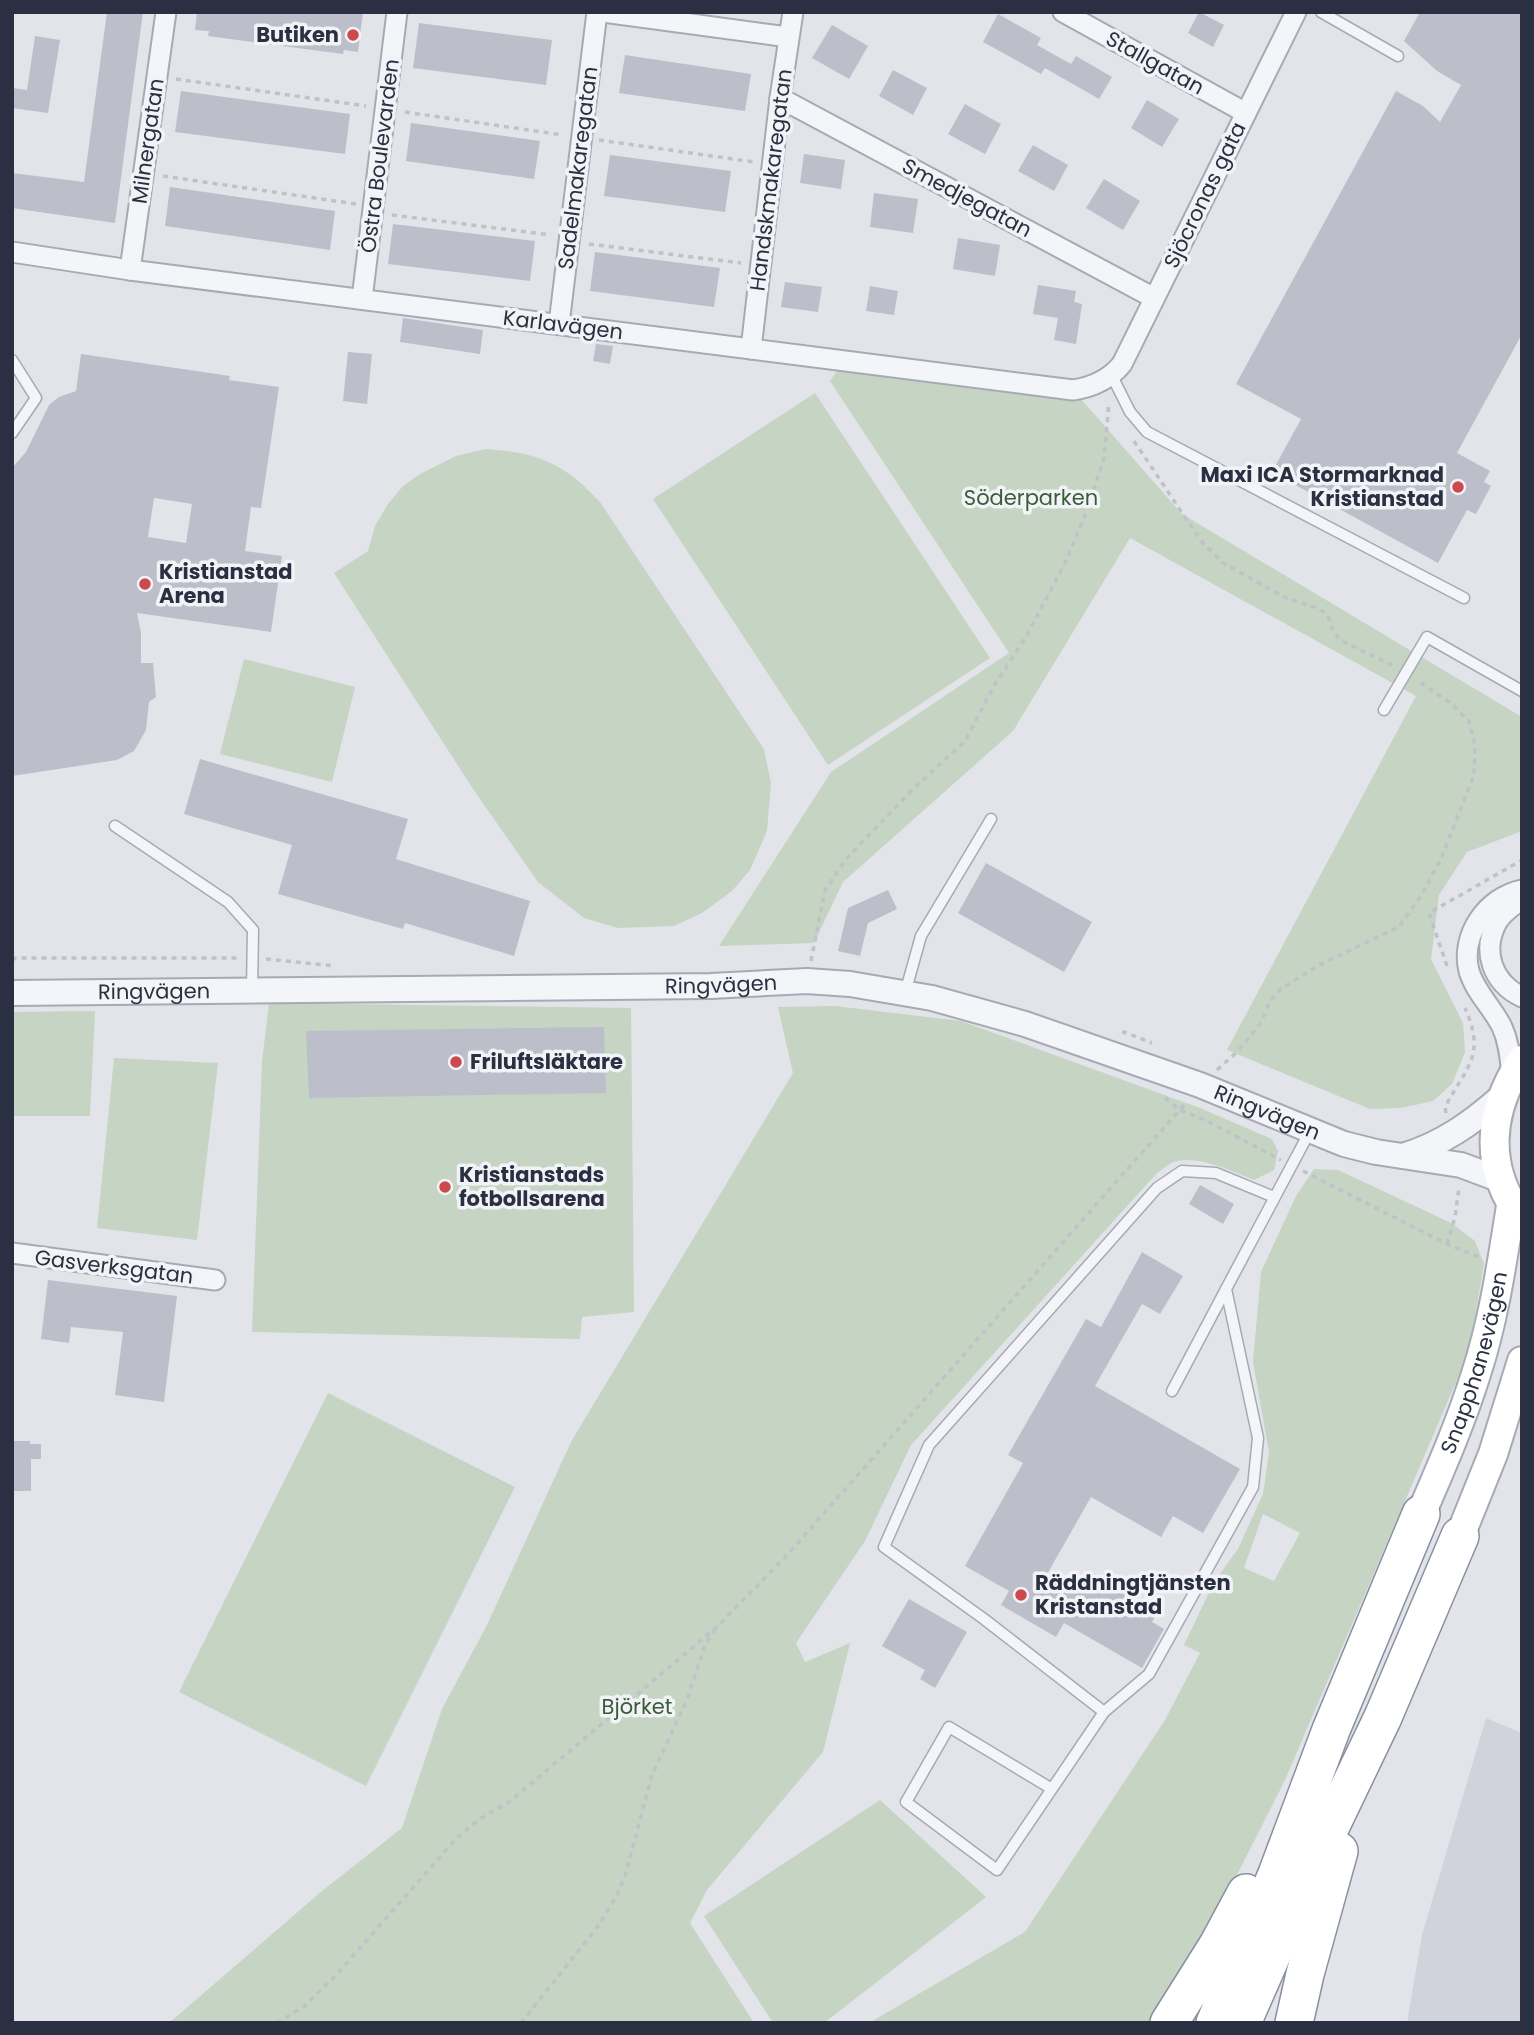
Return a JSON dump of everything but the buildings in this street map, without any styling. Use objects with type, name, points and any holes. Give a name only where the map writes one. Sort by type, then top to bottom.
[{"type":"highway","points":[[1215,2023],[1277,1874],[1331,1730],[1421,1514]]},
{"type":"highway","points":[[1242,2023],[1302,1886],[1383,1717],[1460,1536]]},
{"type":"highway","points":[[1294,2023],[1324,1899],[1383,1717]]},
{"type":"highway","points":[[1169,2023],[1218,1945],[1331,1730]]},
{"type":"main road","name":"Snapphanevägen","points":[[1421,1514],[1477,1373],[1495,1302],[1511,1202],[1495,1147],[1495,1130],[1512,1077]]},
{"type":"main road","name":"Snapphanevägen","points":[[1460,1536],[1493,1454],[1522,1361]]},
{"type":"street","name":"Milnergatan","points":[[130,270],[166,12]]},
{"type":"street","name":"Östra Boulevarden","points":[[362,299],[397,12]]},
{"type":"street","name":"Sadelmakaregatan","points":[[559,324],[597,12]]},
{"type":"street","points":[[603,12],[788,37]]},
{"type":"street","name":"Handskmakaregatan","points":[[751,349],[780,98],[793,12]]},
{"type":"street","name":"Stallgatan","points":[[1063,12],[1246,113]]},
{"type":"street","name":"Sjöcronas gata","points":[[1106,379],[1122,364],[1296,12]]},
{"type":"street","name":"Smedjegatan","points":[[780,98],[1154,298]]},
{"type":"street","name":"Karlavägen","points":[[12,252],[130,270],[1073,390],[1106,379]]},
{"type":"street","points":[[1399,1157],[1437,1143],[1472,1123],[1512,1077],[1503,1028],[1470,973],[1468,952],[1471,936],[1483,914],[1495,901],[1522,890]]},
{"type":"street","points":[[1522,899],[1498,920],[1490,947],[1493,972],[1501,984],[1522,997]]},
{"type":"street","name":"Ringvägen","points":[[12,993],[711,986],[807,981],[850,984],[932,998],[1025,1024],[1200,1085],[1344,1144],[1399,1157],[1461,1165],[1511,1202]]},
{"type":"street","name":"Gasverksgatan","points":[[12,1253],[215,1280]]},
{"type":"lane","points":[[1321,12],[1398,56]]},
{"type":"lane","points":[[12,360],[36,398],[12,433]]},
{"type":"lane","points":[[1106,379],[1147,432],[1464,598]]},
{"type":"lane","points":[[1384,710],[1427,637],[1522,691]]},
{"type":"lane","points":[[905,993],[921,936],[992,819]]},
{"type":"lane","points":[[115,826],[228,902],[253,930],[252,989]]},
{"type":"lane","points":[[1172,1391],[1310,1131]]},
{"type":"lane","points":[[1104,1712],[984,1619],[884,1547],[929,1445],[1157,1188],[1182,1171],[1216,1173],[1274,1197]]},
{"type":"lane","points":[[1052,1789],[949,1727],[906,1801],[997,1870],[1052,1789],[1104,1712],[1149,1674],[1253,1487],[1258,1438],[1226,1289]]},
{"type":"path","points":[[157,76],[772,165]]},
{"type":"path","points":[[144,173],[570,237]]},
{"type":"path","points":[[590,244],[739,263]]},
{"type":"path","points":[[807,981],[825,890],[848,858],[912,790],[965,741],[994,686],[1027,635],[1066,561],[1086,513],[1104,458],[1109,403],[1106,379]]},
{"type":"path","points":[[1109,403],[1113,412]]},
{"type":"path","points":[[1132,439],[1201,541],[1223,563],[1284,597],[1320,609],[1328,617],[1340,640],[1381,658],[1404,672]]},
{"type":"path","points":[[277,2023],[306,2005],[337,1974],[456,1839],[478,1820],[509,1802],[717,1628],[788,1554],[1200,1085],[1245,1042],[1259,1024],[1270,1001],[1281,989],[1319,965],[1399,926],[1441,859],[1474,775],[1475,746],[1469,721],[1449,702],[1415,678]]},
{"type":"path","points":[[1448,969],[1429,913],[1522,860]]},
{"type":"path","points":[[12,960],[253,958],[336,966]]},
{"type":"path","points":[[1454,1133],[1446,1116],[1446,1107],[1471,1064],[1475,1041],[1474,1028],[1463,1004]]},
{"type":"path","points":[[1180,1110],[1471,1256],[1502,1263]]},
{"type":"path","points":[[1447,1244],[1455,1217],[1461,1165]]},
{"type":"path","points":[[521,2023],[599,1925],[616,1897],[625,1876],[652,1775],[687,1700],[705,1645],[717,1628]]},
{"type":"shaded area","points":[[1486,1718],[1522,1733],[1522,2023],[1407,2023],[1422,1935]]},
{"type":"green space","name":"Söderparken","points":[[844,361],[1073,390],[1182,514],[1522,717],[1522,831],[1467,852],[1439,895],[1431,959],[1463,1023],[1465,1052],[1452,1084],[1433,1101],[1401,1108],[1370,1109],[1227,1050],[1416,696],[1130,538],[1013,731],[843,882],[814,943],[719,946],[831,772],[1009,653],[830,381]]},
{"type":"green space","points":[[815,393],[990,658],[828,765],[653,499]]},
{"type":"green space","points":[[486,449],[521,453],[549,462],[574,478],[600,502],[764,749],[771,783],[767,831],[750,870],[732,891],[702,913],[674,926],[618,928],[584,918],[538,882],[473,789],[334,573],[368,551],[375,526],[403,486],[456,456]]},
{"type":"green space","points":[[244,659],[355,687],[332,782],[220,754]]},
{"type":"green space","name":"Kristianstads fotbollsarena","points":[[269,1003],[631,1008],[634,1312],[582,1317],[580,1339],[252,1332],[262,1062]]},
{"type":"green space","name":"Björket","points":[[835,1006],[961,1021],[1200,1108],[1272,1139],[1278,1151],[1274,1170],[1254,1180],[1213,1164],[1191,1160],[1171,1163],[1157,1173],[911,1445],[865,1541],[796,1643],[805,1662],[850,1643],[823,1752],[707,1890],[690,1923],[754,2023],[169,2023],[322,1891],[402,1828],[442,1709],[487,1625],[572,1440],[793,1073],[778,1007]]},
{"type":"green space","points":[[95,1011],[90,1116],[12,1116],[12,1012]]},
{"type":"green space","points":[[114,1058],[218,1063],[197,1240],[97,1228]]},
{"type":"green space","points":[[1314,1169],[1338,1170],[1451,1223],[1475,1241],[1484,1264],[1469,1352],[1285,1780],[1203,1942],[1151,2023],[869,2023],[1025,1932],[1165,1720],[1200,1653],[1184,1645],[1214,1582],[1238,1549],[1263,1494],[1269,1452],[1253,1362],[1261,1272],[1296,1196]],"holes":[[[1263,1514],[1300,1533],[1274,1581],[1244,1568]]]},
{"type":"green space","points":[[328,1393],[515,1487],[366,1786],[179,1692]]},
{"type":"green space","points":[[880,1800],[986,1897],[824,2023],[773,2023],[704,1916]]},
{"type":"place","name":"Butiken","points":[[353,35]]},
{"type":"place","name":"Maxi ICA Stormarknad Kristianstad","points":[[1458,487]]},
{"type":"place","name":"Kristianstad Arena","points":[[145,584]]},
{"type":"place","name":"Friluftsläktare","points":[[456,1062]]},
{"type":"place","name":"Kristianstads fotbollsarena","points":[[445,1187]]},
{"type":"place","name":"Räddningtjänsten Kristanstad","points":[[1021,1595]]}]
